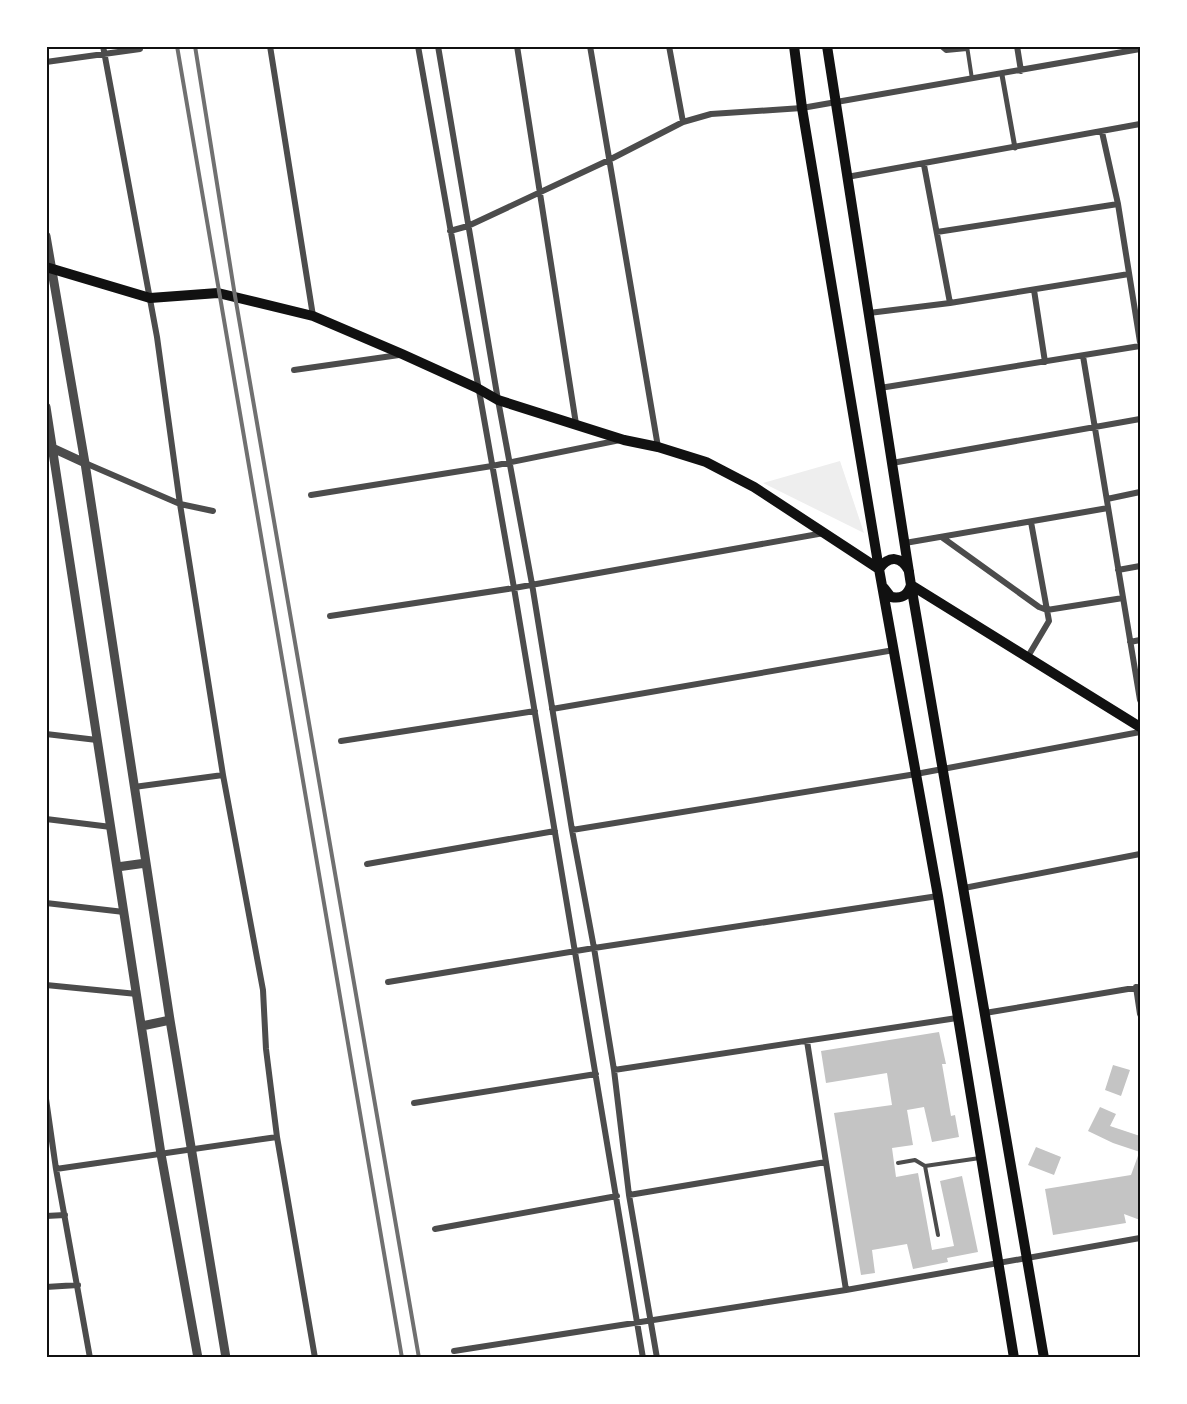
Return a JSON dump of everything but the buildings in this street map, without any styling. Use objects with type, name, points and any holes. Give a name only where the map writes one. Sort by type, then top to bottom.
[{"type":"main road","points":[[794,46],[802,108],[879,569],[938,896],[1014,1358]]},
{"type":"main road","points":[[827,46],[909,573],[1044,1358]]},
{"type":"main road","points":[[49,268],[150,298],[218,293],[313,316],[477,388],[498,400],[624,440],[658,447],[706,462],[754,487],[879,569]]},
{"type":"main road","points":[[879,569],[886,561],[894,558],[902,561],[909,573]]},
{"type":"main road","points":[[883,587],[891,597],[900,598],[908,593],[911,585]]},
{"type":"main road","points":[[911,585],[1140,729]]},
{"type":"street","points":[[270,46],[313,316]]},
{"type":"street","points":[[418,46],[536,711],[644,1358]]},
{"type":"street","points":[[438,46],[594,948],[614,1070],[629,1196],[657,1358]]},
{"type":"street","points":[[517,46],[576,424]]},
{"type":"street","points":[[590,46],[658,447]]},
{"type":"street","points":[[669,46],[683,122]]},
{"type":"street","points":[[1017,46],[1021,71]]},
{"type":"street","points":[[46,62],[104,50],[140,49]]},
{"type":"street","points":[[450,231],[468,226],[609,160],[683,122],[711,114],[802,108],[1002,75],[1140,49]]},
{"type":"street","points":[[104,50],[150,298],[223,775],[263,990],[266,1049],[277,1137],[315,1358]]},
{"type":"street","points":[[1002,75],[1015,148]]},
{"type":"street","points":[[847,177],[924,165],[1140,124]]},
{"type":"street","points":[[879,388],[1083,356],[1140,344],[1118,204],[1102,132]]},
{"type":"street","points":[[924,165],[950,303]]},
{"type":"street","points":[[937,232],[1118,204]]},
{"type":"street","points":[[46,236],[49,268],[85,463],[170,1020],[226,1358]]},
{"type":"street","points":[[869,313],[950,303],[1129,274]]},
{"type":"street","points":[[1034,290],[1045,362]]},
{"type":"street","points":[[294,370],[402,354]]},
{"type":"street","points":[[1083,356],[1140,700]]},
{"type":"street","points":[[46,407],[50,446],[98,740],[161,1154],[198,1358]]},
{"type":"street","points":[[892,463],[1140,419]]},
{"type":"street","points":[[311,495],[492,466],[624,440]]},
{"type":"street","points":[[50,446],[180,504],[213,511]]},
{"type":"street","points":[[1107,499],[1140,492]]},
{"type":"street","points":[[905,543],[1108,508]]},
{"type":"street","points":[[1027,658],[1049,621],[1031,522]]},
{"type":"street","points":[[330,616],[514,588],[824,533]]},
{"type":"street","points":[[943,538],[1039,607],[1047,610],[1123,598]]},
{"type":"street","points":[[1118,570],[1140,566]]},
{"type":"street","points":[[1130,642],[1140,640]]},
{"type":"street","points":[[552,709],[894,650]]},
{"type":"street","points":[[341,741],[536,711]]},
{"type":"street","points":[[572,830],[916,774],[1140,729]]},
{"type":"street","points":[[46,734],[98,740]]},
{"type":"street","points":[[134,787],[223,775]]},
{"type":"street","points":[[46,819],[111,827]]},
{"type":"street","points":[[367,864],[555,831]]},
{"type":"street","points":[[964,888],[1140,854]]},
{"type":"street","points":[[117,867],[146,863]]},
{"type":"street","points":[[388,982],[938,896]]},
{"type":"street","points":[[46,903],[124,912]]},
{"type":"street","points":[[46,985],[137,994]]},
{"type":"street","points":[[985,1013],[1138,987],[1140,1014]]},
{"type":"street","points":[[614,1070],[957,1018]]},
{"type":"street","points":[[141,1026],[170,1020]]},
{"type":"street","points":[[807,1041],[846,1290]]},
{"type":"street","points":[[414,1102],[596,1074]]},
{"type":"street","points":[[46,1099],[56,1169],[90,1358]]},
{"type":"street","points":[[56,1169],[277,1137]]},
{"type":"street","points":[[629,1196],[826,1162]]},
{"type":"street","points":[[435,1229],[616,1196]]},
{"type":"street","points":[[46,1216],[65,1215]]},
{"type":"street","points":[[454,1351],[846,1290],[1140,1238]]},
{"type":"street","points":[[46,1287],[78,1285]]},
{"type":"lane","points":[[940,46],[946,51],[967,48],[972,79]]},
{"type":"lane","points":[[925,1166],[980,1158]]},
{"type":"lane","points":[[898,1162],[915,1160],[925,1166],[938,1235]]},
{"type":"shaded area","points":[[840,461],[864,533],[763,483]]},
{"type":"railway","points":[[177,46],[402,1358]]},
{"type":"railway","points":[[195,46],[235,296],[419,1358]]}]
